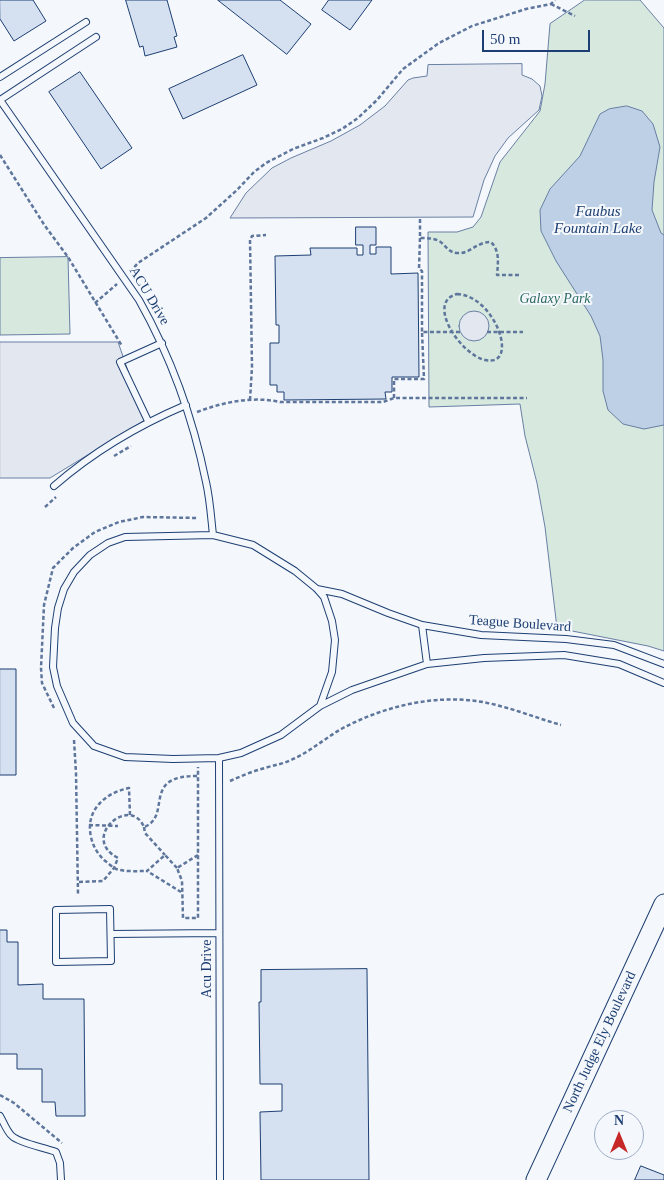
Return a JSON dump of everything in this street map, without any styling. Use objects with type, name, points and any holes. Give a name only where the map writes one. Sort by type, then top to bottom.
[{"type":"main road","name":"North Judge Ely Boulevard","points":[[536,1180],[664,904]]},
{"type":"lane","points":[[0,77],[86,22]]},
{"type":"lane","points":[[0,100],[96,36]]},
{"type":"lane","name":"ACU Drive","points":[[0,100],[139,300],[162,343],[189,414],[206,483],[213,535]]},
{"type":"lane","points":[[148,421],[120,362],[162,343]]},
{"type":"lane","points":[[54,486],[69,473],[148,421],[186,405]]},
{"type":"lane","name":"Teague Boulevard","points":[[320,706],[332,672],[335,640],[332,621],[324,597],[295,571],[253,545],[213,535],[124,536],[108,543],[90,555],[74,572],[64,590],[58,608],[55,628],[53,667],[57,686],[73,723],[94,746],[125,757],[219,758],[241,753],[281,735],[320,706],[352,690],[427,664],[484,658],[564,655],[619,664],[664,683]]},
{"type":"lane","name":"Teague Boulevard","points":[[317,589],[342,594],[422,625],[481,635],[566,638],[585,641],[614,646],[664,664]]},
{"type":"lane","points":[[422,625],[427,664]]},
{"type":"lane","points":[[652,659],[664,660]]},
{"type":"lane","name":"Acu Drive","points":[[219,758],[220,1180]]},
{"type":"lane","points":[[110,909],[110,934],[111,961],[56,962],[56,910],[110,909]]},
{"type":"lane","points":[[110,934],[219,933]]},
{"type":"lane","points":[[0,1116],[12,1136],[56,1152],[60,1163],[61,1180]]},
{"type":"path","points":[[96,303],[138,263],[206,218],[266,163],[293,149],[324,138],[358,118],[378,100],[403,69],[439,42],[472,26],[526,9],[551,4],[555,0]]},
{"type":"path","points":[[551,4],[575,16]]},
{"type":"path","points":[[0,155],[45,226],[68,257],[122,346]]},
{"type":"path","points":[[394,398],[394,380],[424,379],[420,219]]},
{"type":"path","points":[[250,400],[252,386],[250,240],[252,236],[266,235]]},
{"type":"path","points":[[420,238],[434,239],[441,242],[448,251],[458,254],[466,252],[482,242],[491,242],[496,248],[498,256],[497,275],[520,275]]},
{"type":"path","points":[[457,294],[472,299],[487,310],[494,319],[499,332],[502,348],[499,358],[489,361],[479,358],[468,351],[451,332],[446,317],[446,304],[450,297],[457,294]]},
{"type":"path","points":[[422,332],[460,332]]},
{"type":"path","points":[[488,332],[523,332]]},
{"type":"path","points":[[189,414],[234,401],[250,400],[280,402],[383,402],[394,398],[527,398]]},
{"type":"path","points":[[111,458],[132,445]]},
{"type":"path","points":[[44,507],[62,492]]},
{"type":"path","points":[[58,715],[42,683],[41,668],[44,605],[53,568],[73,548],[95,532],[119,522],[143,517],[198,518]]},
{"type":"path","points":[[219,785],[248,773],[291,761],[342,729],[367,717],[392,708],[424,702],[460,699],[496,705],[561,726]]},
{"type":"path","points":[[74,737],[78,894]]},
{"type":"path","points":[[78,882],[103,881],[114,868],[118,858],[108,851],[104,836],[108,825],[118,817],[130,816],[140,820],[145,833],[177,868],[182,881],[183,918],[198,918],[198,758]]},
{"type":"path","points":[[144,827],[154,822],[159,797],[166,785],[177,778],[198,776]]},
{"type":"path","points":[[130,816],[129,788],[115,792],[95,809],[89,825],[92,842],[99,856],[114,868],[130,871],[147,870],[165,856]]},
{"type":"path","points":[[89,825],[118,826]]},
{"type":"path","points":[[177,868],[198,855]]},
{"type":"path","points":[[147,870],[182,892]]},
{"type":"path","points":[[0,1095],[14,1103],[66,1146]]},
{"type":"green space","name":"Galaxy Park","points":[[585,0],[640,0],[664,28],[664,651],[648,646],[557,628],[545,527],[520,404],[429,407],[428,232],[457,232],[473,227],[481,217],[500,162],[540,111],[545,84],[550,24]]},
{"type":"green space","points":[[68,257],[70,334],[0,335],[0,258]]},
{"type":"shaded area","points":[[522,64],[522,75],[532,79],[540,86],[542,96],[539,110],[508,138],[495,156],[484,180],[473,217],[230,218],[246,193],[272,168],[331,141],[360,125],[385,106],[408,80],[427,76],[428,65]]},
{"type":"shaded area","points":[[474,311],[485,315],[489,326],[485,337],[474,341],[463,337],[459,326],[463,315]]},
{"type":"shaded area","points":[[0,342],[118,342],[145,420],[50,478],[0,478]]},
{"type":"water","name":"Faubus Fountain Lake","points":[[627,106],[642,111],[653,124],[660,147],[654,182],[652,210],[661,233],[664,235],[664,425],[644,429],[623,424],[608,410],[603,391],[603,360],[600,336],[591,316],[556,261],[541,231],[540,210],[550,189],[580,156],[600,114],[609,109]]},
{"type":"building","points":[[0,0],[33,0],[46,21],[14,41],[0,19]]},
{"type":"building","points":[[126,0],[167,0],[177,36],[174,37],[177,47],[145,56],[143,46],[140,47]]},
{"type":"building","points":[[218,0],[280,0],[311,24],[287,54]]},
{"type":"building","points":[[329,0],[372,0],[350,30],[322,10]]},
{"type":"building","points":[[243,55],[257,85],[183,119],[169,89]]},
{"type":"building","points":[[80,72],[132,148],[101,169],[49,92]]},
{"type":"building","points":[[356,227],[376,227],[376,245],[370,245],[370,254],[376,254],[376,247],[391,247],[391,274],[418,273],[419,377],[392,377],[392,392],[385,392],[386,399],[284,400],[284,392],[277,392],[277,385],[270,385],[270,343],[279,343],[279,325],[276,325],[275,256],[311,255],[310,248],[357,248],[357,255],[363,255],[363,245],[356,245]]},
{"type":"building","points":[[0,669],[16,669],[16,775],[0,775]]},
{"type":"building","points":[[0,930],[7,930],[7,942],[18,942],[18,985],[43,984],[43,999],[84,999],[85,1116],[56,1116],[55,1102],[42,1102],[42,1069],[17,1069],[17,1054],[0,1054]]},
{"type":"building","points":[[367,969],[369,1180],[261,1180],[260,1112],[282,1111],[282,1084],[260,1084],[259,1002],[261,1002],[261,970]]},
{"type":"building","points":[[641,1166],[664,1175],[664,1180],[635,1180]]}]
